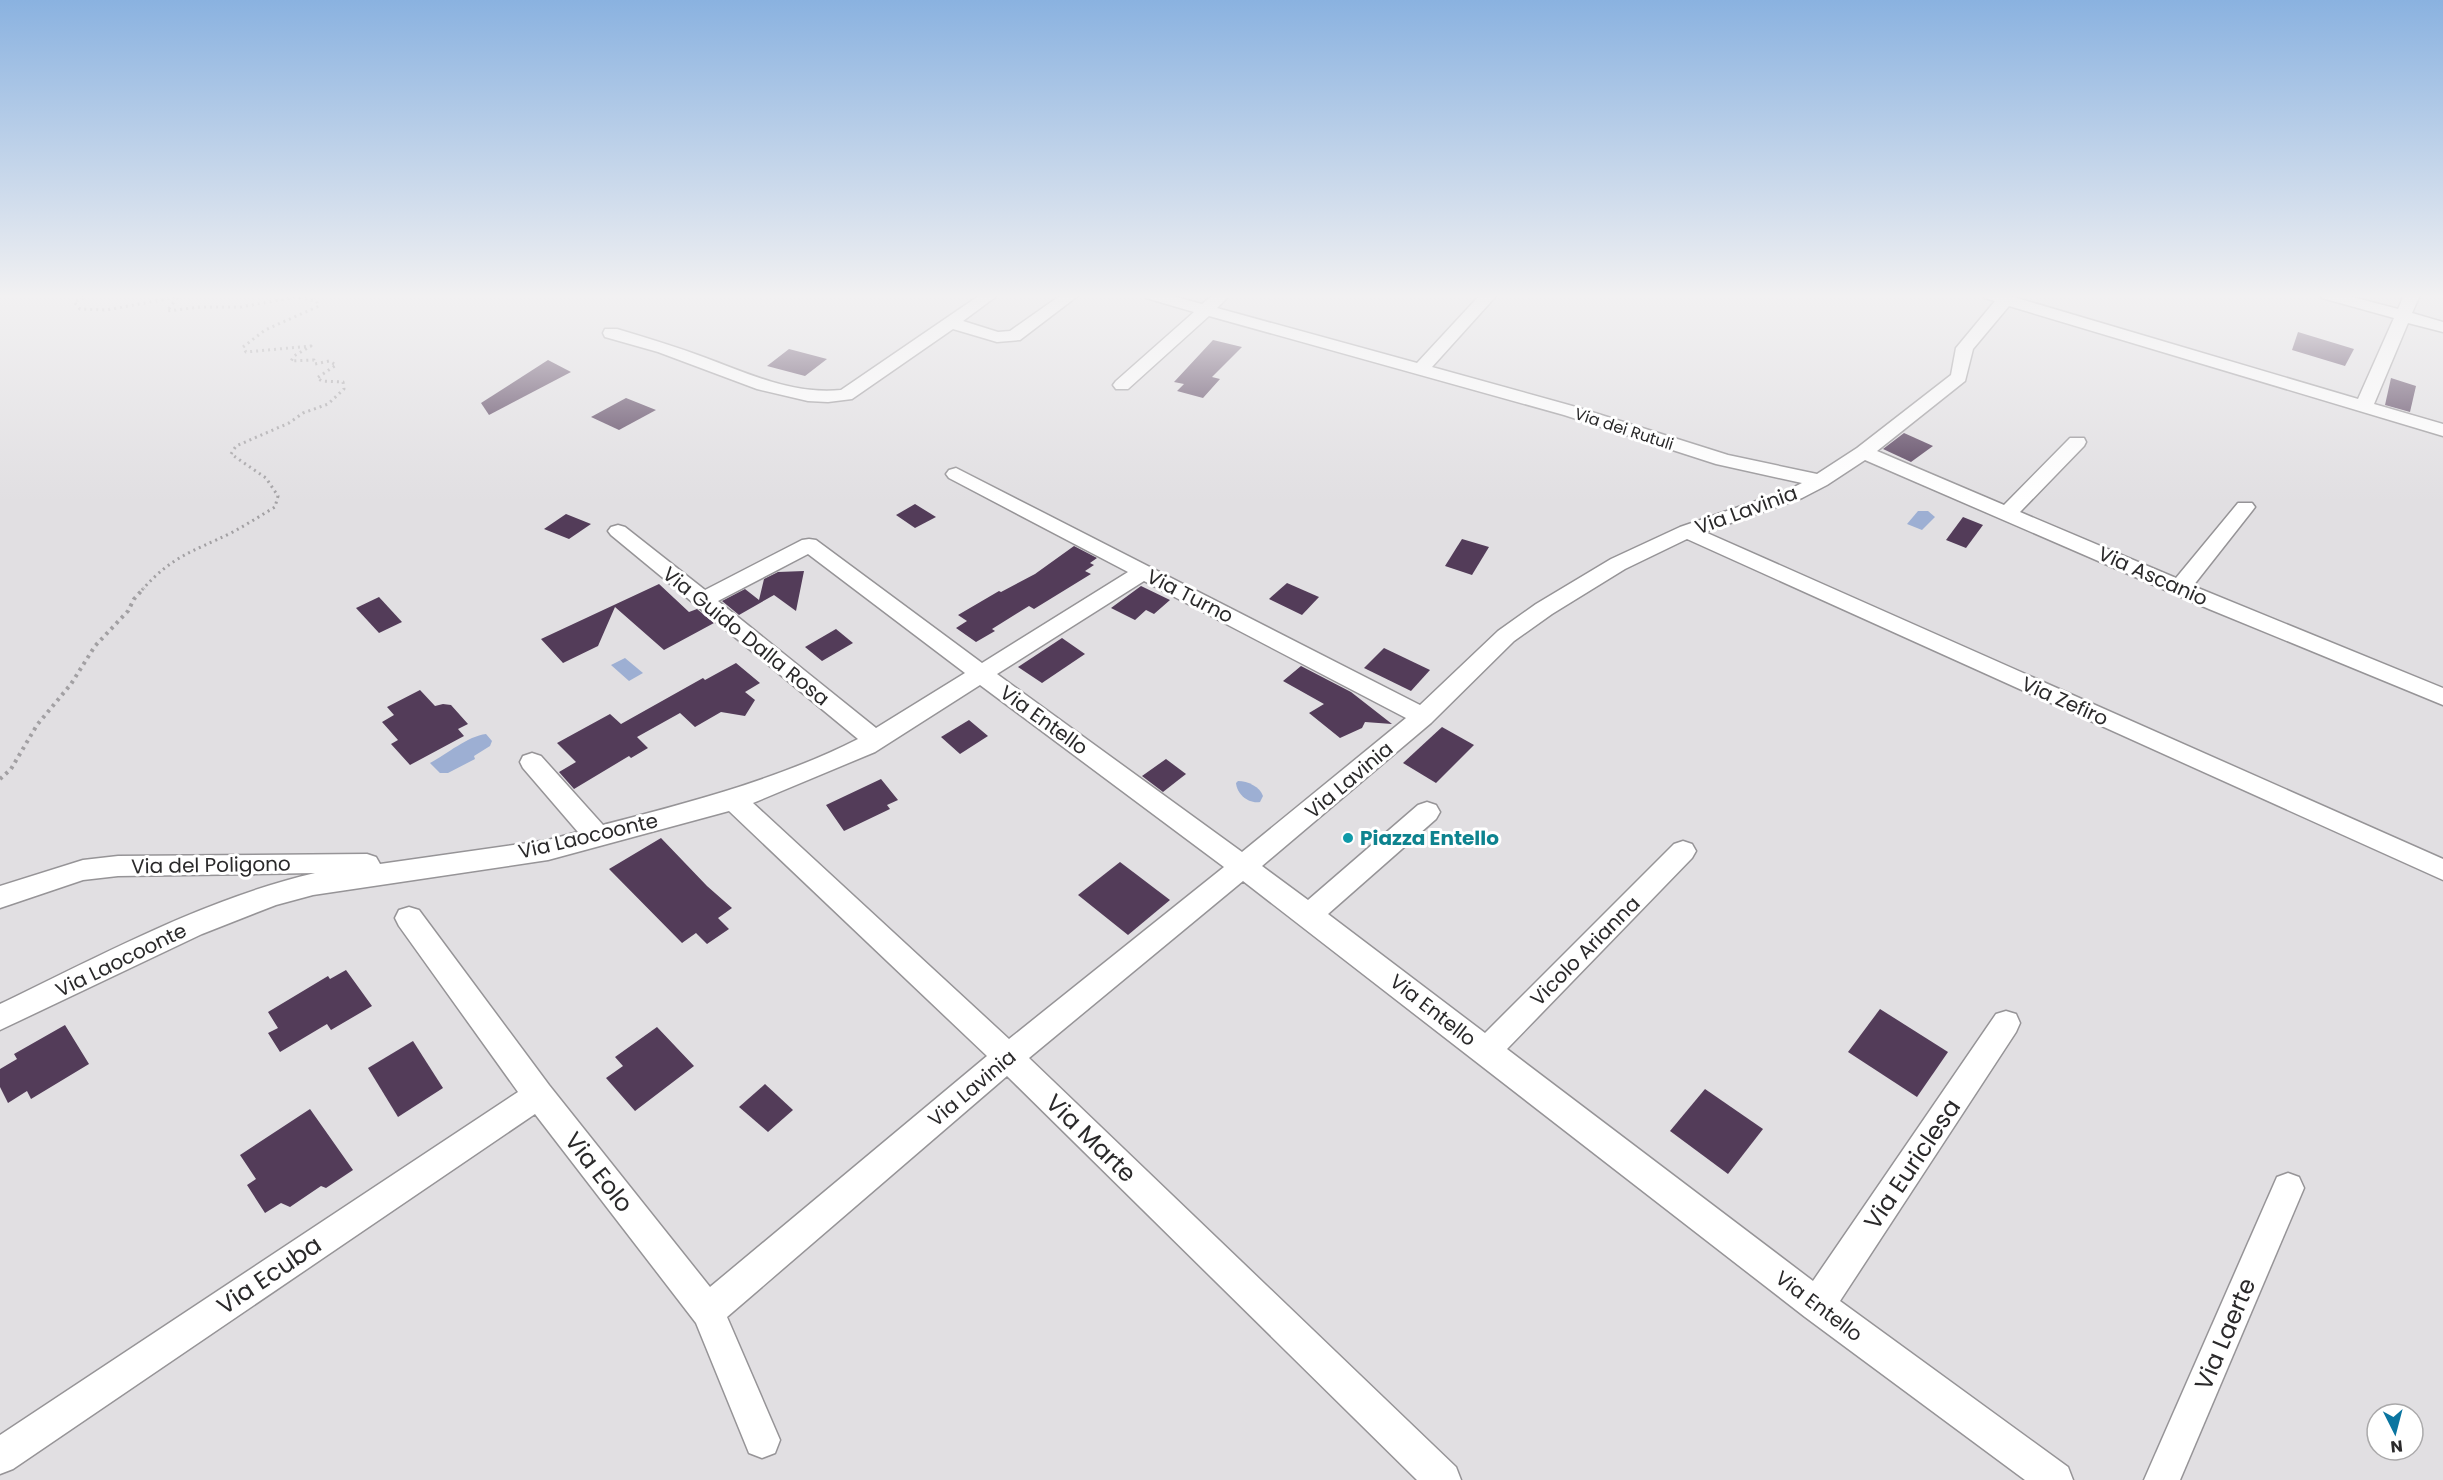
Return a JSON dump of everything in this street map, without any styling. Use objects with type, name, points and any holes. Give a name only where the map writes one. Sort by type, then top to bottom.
[{"type":"street","points":[[708,364],[764,385],[832,398],[846,396],[890,364]]},
{"type":"street","points":[[1122,385],[1145,364]]},
{"type":"street","name":"Via dei Rutuli","points":[[1399,364],[1570,411],[1723,460],[1820,481]]},
{"type":"street","points":[[1420,370],[1425,364]]},
{"type":"street","name":"Via Lavinia","points":[[708,1311],[1008,1057],[1244,866],[1423,717],[1506,636],[1618,564],[1706,523],[1795,494],[1820,481],[1864,452],[1959,377],[1962,364]]},
{"type":"street","points":[[2223,364],[2443,430]]},
{"type":"street","points":[[2364,406],[2382,364]]},
{"type":"street","points":[[2007,513],[2077,442]]},
{"type":"street","name":"Via Ascanio","points":[[1864,452],[2443,698]]},
{"type":"street","name":"Via Turno","points":[[956,474],[1423,717]]},
{"type":"street","points":[[2180,588],[2245,507]]},
{"type":"street","name":"Via Guido Dalla Rosa","points":[[618,531],[875,740]]},
{"type":"street","name":"Via Zefiro","points":[[1687,531],[2443,870]]},
{"type":"street","name":"Via Entello","points":[[703,600],[809,544],[981,674],[1244,866],[1817,1305],[2055,1480]]},
{"type":"street","name":"Via Laocoonte","points":[[0,1018],[209,918],[252,902],[313,884],[548,850],[734,800],[834,761],[875,740],[1143,572]]},
{"type":"street","points":[[532,762],[598,837]]},
{"type":"street","name":"Via Marte","points":[[734,800],[1008,1057],[1443,1480]]},
{"type":"street","points":[[1309,915],[1427,812]]},
{"type":"street","name":"Vicolo Arianna","points":[[1486,1051],[1683,851]]},
{"type":"street","name":"Via del Poligono","points":[[0,897],[83,870],[118,866],[317,863],[426,866]]},
{"type":"street","name":"Via Eolo","points":[[409,918],[538,1095],[708,1311],[762,1440]]},
{"type":"street","name":"Via Euriclesa","points":[[1817,1305],[2006,1023]]},
{"type":"street","name":"Via Ecuba","points":[[0,1456],[538,1095]]},
{"type":"street","name":"Via Laerte","points":[[2162,1480],[2288,1188]]},
{"type":"path","points":[[0,779],[16,762],[37,725],[71,684],[95,646],[128,611],[134,599],[157,573],[179,556],[232,532],[275,507],[278,496],[272,485],[266,478],[231,454],[236,446],[289,423],[303,413],[328,404],[344,389],[343,382],[322,381],[317,378],[336,365],[334,364]]},
{"type":"water","points":[[1918,511],[1928,511],[1935,517],[1922,530],[1907,524]]},
{"type":"water","points":[[625,658],[643,673],[629,681],[611,665]]},
{"type":"water","points":[[486,734],[492,741],[490,746],[474,756],[475,759],[448,773],[440,773],[430,763],[465,742]]},
{"type":"water","points":[[1238,781],[1250,783],[1256,787],[1263,796],[1260,802],[1244,797],[1238,791],[1236,783]]},
{"type":"building","points":[[542,364],[556,364],[571,372],[489,415],[481,403]]},
{"type":"building","points":[[770,364],[820,364],[805,376],[767,366]]},
{"type":"building","points":[[1191,364],[1225,364],[1212,377],[1220,379],[1203,398],[1177,391],[1184,384],[1174,382]]},
{"type":"building","points":[[2391,378],[2416,386],[2410,412],[2385,405]]},
{"type":"building","points":[[626,398],[656,410],[619,430],[591,417]]},
{"type":"building","points":[[1904,433],[1933,446],[1911,462],[1883,449]]},
{"type":"building","points":[[915,504],[936,517],[915,528],[896,515]]},
{"type":"building","points":[[566,514],[591,524],[569,539],[544,529]]},
{"type":"building","points":[[1963,517],[1983,525],[1966,548],[1946,540]]},
{"type":"building","points":[[1462,539],[1489,547],[1472,575],[1445,566]]},
{"type":"building","points":[[1074,546],[1097,558],[1090,563],[1094,565],[1085,571],[1091,574],[1034,609],[1029,606],[976,642],[956,628],[967,621],[958,615],[999,591],[1035,574]]},
{"type":"building","points":[[804,571],[796,611],[774,595],[739,615],[722,601],[745,589],[759,600],[764,579],[778,572]]},
{"type":"building","points":[[1287,583],[1319,597],[1302,615],[1269,599]]},
{"type":"building","points":[[659,584],[689,612],[697,609],[714,623],[664,650],[615,607],[598,646],[563,663],[541,639]]},
{"type":"building","points":[[1141,586],[1170,600],[1154,614],[1146,610],[1135,620],[1111,608]]},
{"type":"building","points":[[379,597],[402,622],[379,633],[356,608]]},
{"type":"building","points":[[836,629],[853,643],[822,661],[805,647]]},
{"type":"building","points":[[1062,638],[1085,654],[1042,683],[1018,667]]},
{"type":"building","points":[[1384,648],[1430,670],[1411,691],[1364,668]]},
{"type":"building","points":[[736,663],[760,683],[745,692],[755,700],[745,716],[721,712],[695,727],[680,713],[637,737],[648,748],[631,758],[629,756],[574,789],[559,772],[576,762],[557,743],[610,714],[621,724],[703,678],[705,680]]},
{"type":"building","points":[[1301,666],[1351,692],[1392,724],[1365,722],[1362,728],[1340,738],[1309,713],[1324,704],[1283,681]]},
{"type":"building","points":[[420,690],[435,706],[451,705],[468,724],[458,729],[464,736],[410,765],[391,744],[398,740],[382,722],[394,715],[387,707]]},
{"type":"building","points":[[969,720],[988,736],[960,754],[941,737]]},
{"type":"building","points":[[1442,727],[1474,745],[1436,783],[1403,763]]},
{"type":"building","points":[[1166,759],[1186,774],[1163,792],[1142,776]]},
{"type":"building","points":[[881,779],[898,800],[887,805],[890,809],[844,831],[826,805]]},
{"type":"building","points":[[661,838],[707,886],[732,908],[718,918],[729,929],[707,944],[696,933],[682,943],[609,869]]},
{"type":"building","points":[[1120,862],[1170,900],[1128,935],[1078,895]]},
{"type":"building","points":[[346,970],[372,1006],[331,1030],[327,1024],[280,1052],[268,1033],[278,1028],[268,1012],[328,976],[330,979]]},
{"type":"building","points":[[1880,1009],[1948,1052],[1917,1097],[1848,1052]]},
{"type":"building","points":[[65,1025],[89,1064],[31,1099],[27,1091],[8,1103],[0,1087],[0,1069],[17,1059],[14,1054]]},
{"type":"building","points":[[657,1027],[694,1066],[635,1111],[606,1078],[623,1066],[615,1057]]},
{"type":"building","points":[[413,1041],[443,1088],[398,1117],[368,1068]]},
{"type":"building","points":[[765,1084],[793,1110],[768,1132],[739,1107]]},
{"type":"building","points":[[1705,1089],[1763,1129],[1728,1174],[1670,1131]]},
{"type":"building","points":[[310,1109],[353,1170],[326,1188],[321,1186],[290,1207],[281,1203],[265,1213],[247,1185],[256,1179],[240,1155]]},
{"type":"place","name":"Piazza Entello","points":[[1348,838]]}]
